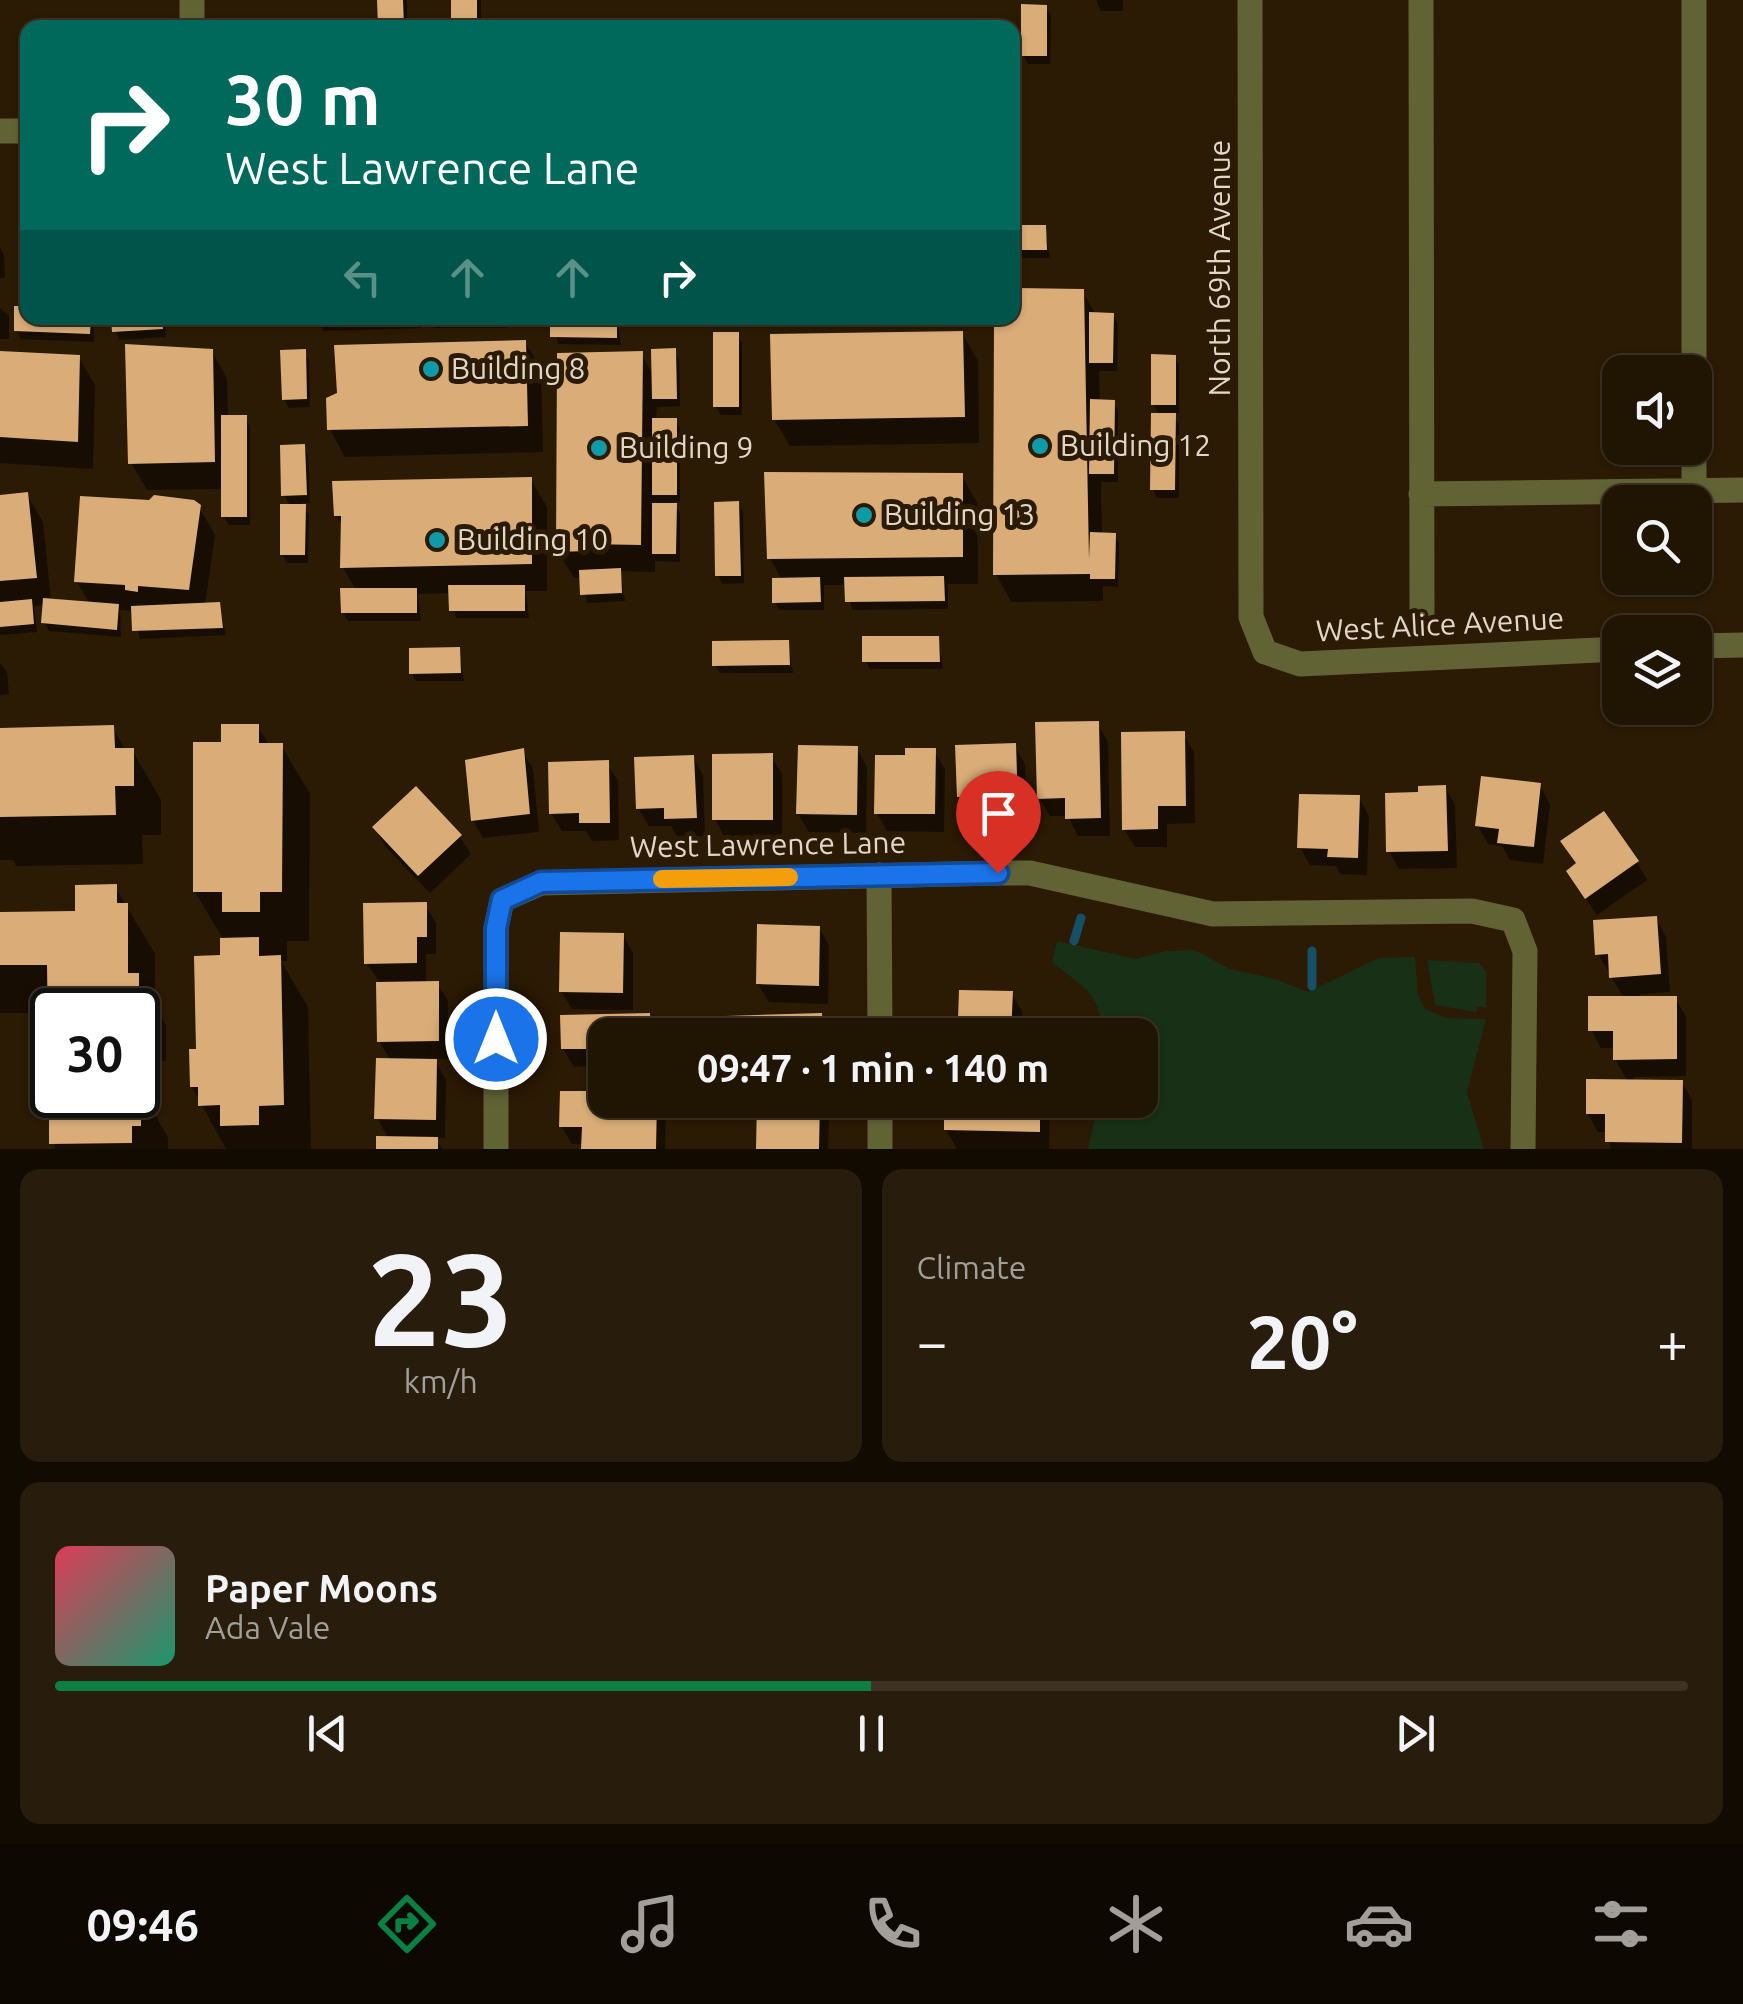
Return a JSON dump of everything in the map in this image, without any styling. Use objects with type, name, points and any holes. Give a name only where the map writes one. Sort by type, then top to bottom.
[{"type":"street","name":"North 69th Avenue","points":[[1250,0],[1251,617],[1265,652]]},
{"type":"street","points":[[1421,0],[1422,622]]},
{"type":"street","points":[[1694,0],[1694,355]]},
{"type":"street","points":[[1712,490],[1743,490]]},
{"type":"street","points":[[1422,494],[1602,491]]},
{"type":"street","points":[[1712,646],[1743,645]]},
{"type":"street","name":"West Alice Avenue","points":[[1265,652],[1300,664],[1602,650]]},
{"type":"street","name":"West Lawrence Lane","points":[[496,1149],[496,928],[502,900],[541,882],[1030,873],[1213,914],[1472,911],[1514,920],[1526,951],[1524,1149]]},
{"type":"street","points":[[879,875],[880,1018]]},
{"type":"street","points":[[880,1118],[880,1149]]},
{"type":"green space","points":[[1057,941],[1136,959],[1166,951],[1195,950],[1230,969],[1275,979],[1308,992],[1379,958],[1415,957],[1418,995],[1425,1009],[1446,1018],[1486,1019],[1467,1092],[1484,1149],[1088,1149],[1095,1118],[1158,1118],[1158,1018],[1100,1018],[1093,999],[1052,962]]},
{"type":"green space","points":[[1427,960],[1479,963],[1486,971],[1486,1007],[1477,1007],[1476,1012],[1435,1005]]},
{"type":"building","points":[[377,0],[403,0],[404,20],[378,20]]},
{"type":"building","points":[[451,0],[477,0],[477,20],[451,20]]},
{"type":"building","points":[[1021,4],[1047,5],[1047,56],[1021,56]]},
{"type":"building","points":[[1020,225],[1046,225],[1047,250],[1020,250]]},
{"type":"building","name":"Building 12","points":[[1020,288],[1084,289],[1089,559],[1090,532],[1116,533],[1115,579],[1090,579],[1090,574],[993,575],[994,325],[1020,325]]},
{"type":"building","points":[[14,306],[20,306],[20,325],[91,325],[90,334],[14,331]]},
{"type":"building","points":[[1089,312],[1114,313],[1113,363],[1089,363]]},
{"type":"building","points":[[112,325],[163,325],[163,329],[112,332]]},
{"type":"building","points":[[550,325],[617,325],[617,338],[550,337]]},
{"type":"building","points":[[963,331],[965,417],[772,420],[770,334]]},
{"type":"building","points":[[713,332],[739,332],[739,407],[713,407]]},
{"type":"building","name":"Building 8","points":[[526,340],[528,426],[327,430],[326,398],[337,393],[334,345]]},
{"type":"building","points":[[125,344],[213,349],[215,462],[128,464]]},
{"type":"building","points":[[676,348],[677,399],[652,399],[651,349]]},
{"type":"building","points":[[306,349],[307,399],[282,400],[280,350]]},
{"type":"building","points":[[0,351],[80,355],[78,442],[0,437]]},
{"type":"building","name":"Building 9","points":[[643,351],[641,545],[587,544],[588,551],[556,552],[557,353]]},
{"type":"building","points":[[1151,354],[1176,355],[1176,405],[1151,405]]},
{"type":"building","points":[[1090,399],[1115,400],[1114,474],[1089,474]]},
{"type":"building","points":[[1151,413],[1176,413],[1175,490],[1150,490]]},
{"type":"building","points":[[221,415],[247,415],[247,517],[221,517]]},
{"type":"building","points":[[652,418],[677,418],[677,495],[652,495]]},
{"type":"building","points":[[305,444],[307,495],[281,496],[280,445]]},
{"type":"building","name":"Building 13","points":[[764,472],[963,473],[963,557],[767,559]]},
{"type":"building","name":"Building 10","points":[[532,477],[532,564],[340,568],[341,516],[334,516],[332,481]]},
{"type":"building","points":[[28,492],[37,578],[0,581],[0,495]]},
{"type":"building","points":[[154,495],[194,500],[201,505],[189,590],[138,586],[138,592],[125,590],[125,585],[74,582],[80,496],[149,500]]},
{"type":"building","points":[[739,501],[741,576],[715,576],[714,502]]},
{"type":"building","points":[[652,503],[677,503],[676,554],[652,554]]},
{"type":"building","points":[[280,504],[306,504],[305,555],[280,555]]},
{"type":"building","points":[[621,568],[622,593],[580,595],[579,570]]},
{"type":"building","points":[[944,576],[945,601],[845,602],[844,577]]},
{"type":"building","points":[[820,577],[821,602],[772,603],[772,578]]},
{"type":"building","points":[[448,585],[525,585],[525,611],[449,611]]},
{"type":"building","points":[[340,588],[417,588],[417,613],[341,613]]},
{"type":"building","points":[[43,598],[119,604],[117,630],[41,623]]},
{"type":"building","points":[[32,599],[34,624],[0,627],[0,602]]},
{"type":"building","points":[[220,602],[223,628],[132,631],[131,606]]},
{"type":"building","points":[[862,636],[939,636],[940,662],[862,662]]},
{"type":"building","points":[[789,640],[790,665],[712,666],[712,641]]},
{"type":"building","points":[[460,647],[461,673],[409,674],[409,648]]},
{"type":"building","points":[[1099,721],[1101,818],[1065,819],[1065,798],[1037,799],[1035,722]]},
{"type":"building","points":[[221,724],[259,724],[259,743],[283,743],[282,892],[260,892],[260,912],[222,912],[222,892],[193,892],[193,742],[221,742]]},
{"type":"building","points":[[114,725],[115,748],[134,748],[134,786],[115,786],[116,815],[0,817],[0,728]]},
{"type":"building","points":[[1185,731],[1186,806],[1158,806],[1158,829],[1122,830],[1121,732]]},
{"type":"building","points":[[1016,743],[1018,806],[986,807],[986,796],[957,797],[955,745]]},
{"type":"building","points":[[798,745],[858,746],[857,815],[796,814]]},
{"type":"building","points":[[524,748],[530,814],[471,821],[465,760]]},
{"type":"building","points":[[905,748],[936,748],[935,814],[874,814],[875,755],[905,755]]},
{"type":"building","points":[[773,753],[773,820],[712,820],[712,754]]},
{"type":"building","points":[[694,755],[697,818],[664,819],[664,808],[636,809],[634,757]]},
{"type":"building","points":[[609,760],[610,823],[579,823],[579,813],[549,814],[548,762]]},
{"type":"building","points":[[1481,776],[1541,783],[1534,847],[1497,843],[1499,829],[1475,826]]},
{"type":"building","points":[[1446,785],[1448,851],[1386,852],[1385,793],[1418,792],[1418,786]]},
{"type":"building","points":[[416,786],[462,835],[418,876],[372,827]]},
{"type":"building","points":[[1299,794],[1360,795],[1358,858],[1327,857],[1328,849],[1297,848]]},
{"type":"building","points":[[1604,811],[1639,861],[1585,899],[1566,871],[1576,863],[1560,841]]},
{"type":"building","points":[[117,884],[117,903],[128,903],[128,973],[139,973],[139,988],[47,988],[47,965],[0,965],[0,912],[75,911],[75,885]]},
{"type":"building","points":[[427,902],[427,937],[417,937],[417,963],[364,964],[363,903]]},
{"type":"building","points":[[1657,916],[1661,974],[1609,978],[1608,954],[1595,955],[1593,920]]},
{"type":"building","points":[[757,924],[820,926],[819,986],[756,984]]},
{"type":"building","points":[[560,932],[624,933],[623,993],[559,992]]},
{"type":"building","points":[[259,937],[259,956],[281,955],[284,1105],[259,1106],[259,1125],[220,1126],[220,1105],[198,1106],[198,1087],[190,1087],[189,1049],[196,1049],[194,956],[220,955],[220,938]]},
{"type":"building","points":[[439,981],[439,1041],[377,1042],[376,982]]},
{"type":"building","points":[[959,990],[1013,991],[1012,1018],[958,1018]]},
{"type":"building","points":[[1588,996],[1677,996],[1677,1059],[1613,1060],[1613,1031],[1588,1031]]},
{"type":"building","points":[[650,1013],[650,1018],[588,1018],[588,1049],[561,1049],[560,1015]]},
{"type":"building","points":[[822,1013],[822,1018],[725,1018]]},
{"type":"building","points":[[376,1058],[437,1059],[436,1120],[374,1119]]},
{"type":"building","points":[[1586,1079],[1683,1080],[1682,1143],[1605,1142],[1605,1114],[1586,1114]]},
{"type":"building","points":[[560,1091],[588,1091],[588,1118],[657,1118],[656,1149],[581,1149],[582,1127],[559,1127]]},
{"type":"building","points":[[49,1118],[141,1118],[141,1126],[132,1126],[132,1143],[49,1144]]},
{"type":"building","points":[[757,1118],[820,1118],[819,1149],[756,1149]]},
{"type":"building","points":[[944,1118],[1040,1118],[1040,1132],[944,1130]]},
{"type":"building","points":[[376,1136],[438,1137],[438,1149],[376,1149]]},
{"type":"waterway","points":[[1074,941],[1081,918]]},
{"type":"waterway","points":[[1312,951],[1312,986]]},
{"type":"slow traffic","points":[[662,879],[789,877]]},
{"type":"place","name":"Building 8","points":[[431,369]]},
{"type":"place","name":"Building 12","points":[[1040,446]]},
{"type":"place","name":"Building 9","points":[[599,448]]},
{"type":"place","name":"Building 13","points":[[864,515]]},
{"type":"place","name":"Building 10","points":[[437,540]]},
{"type":"route","points":[[496,1039],[496,928],[502,900],[541,882],[998,873]]}]
